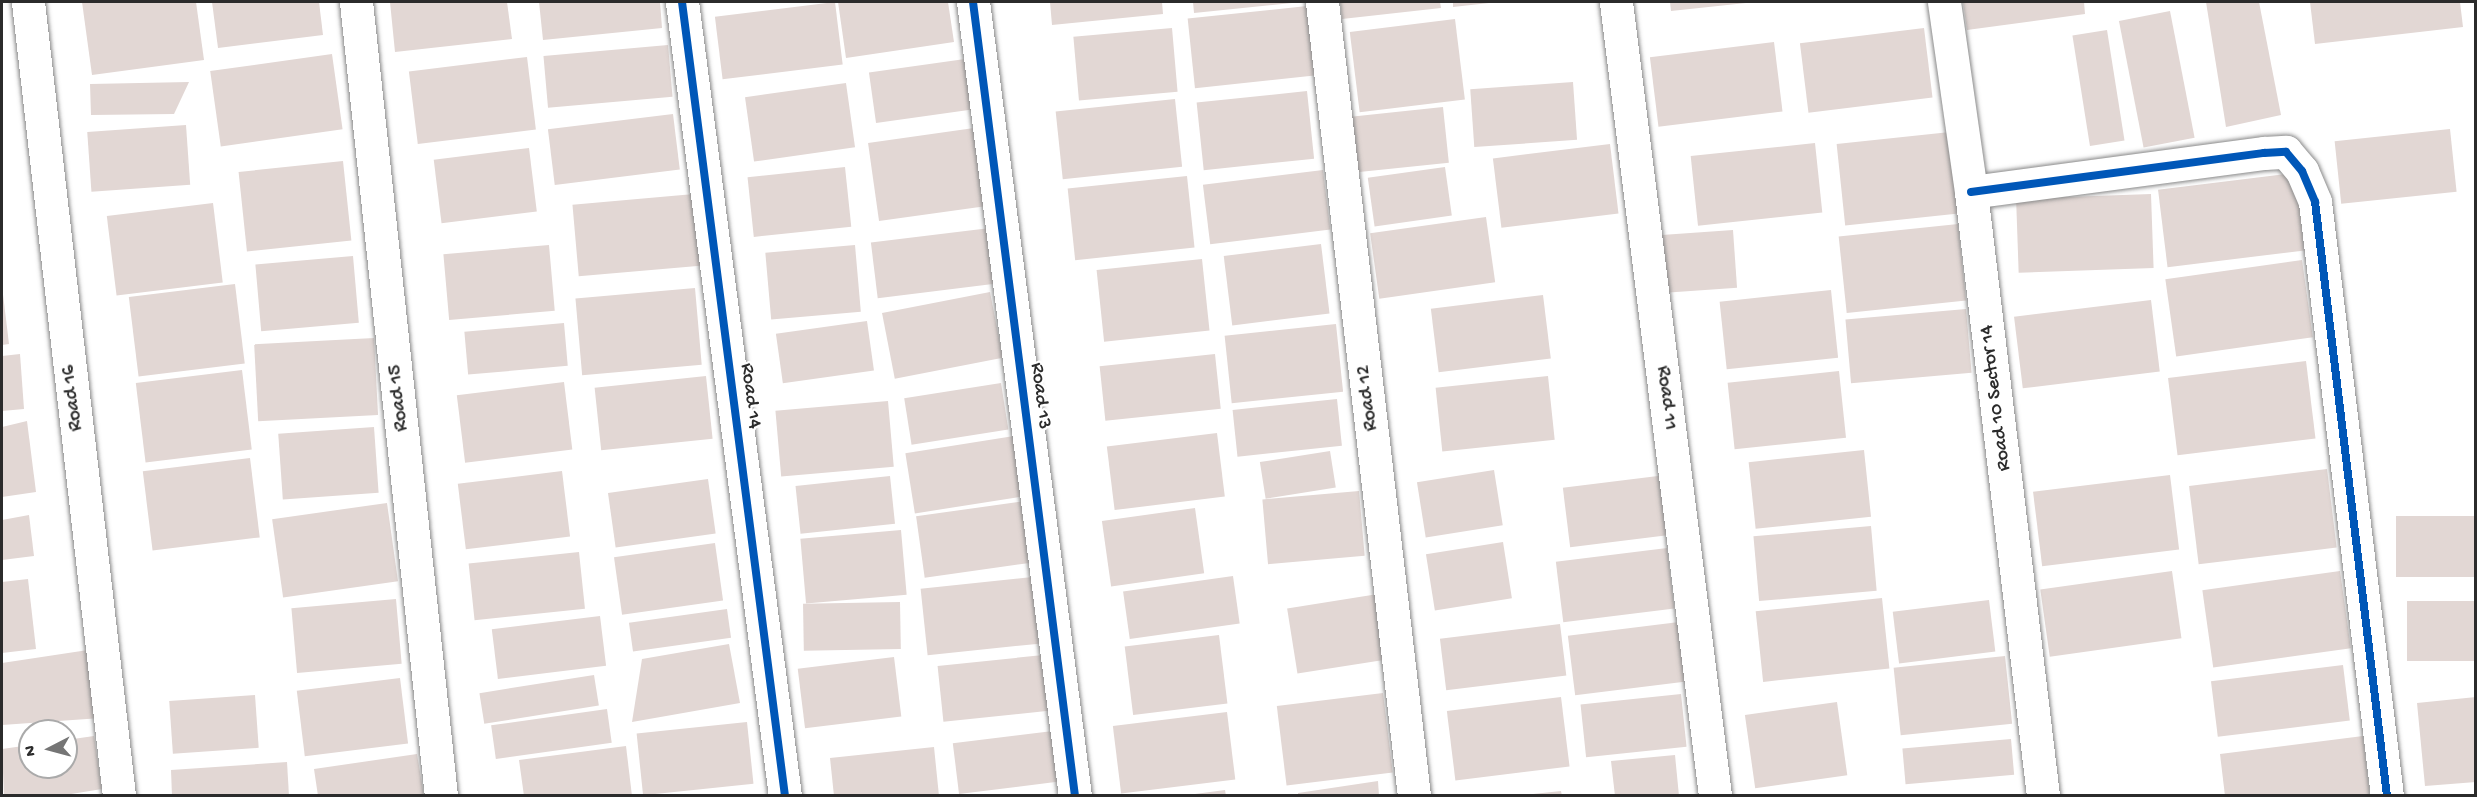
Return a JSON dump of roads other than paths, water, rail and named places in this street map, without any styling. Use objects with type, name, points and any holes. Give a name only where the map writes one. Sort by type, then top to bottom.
[{"type":"street","name":"Road 16","points":[[28,2],[119,795]]},
{"type":"street","name":"Road 15","points":[[356,2],[441,795]]},
{"type":"street","name":"Road 14","points":[[682,2],[785,795]]},
{"type":"street","name":"Road 13","points":[[973,2],[1075,795]]},
{"type":"street","name":"Road 12","points":[[1322,2],[1414,795]]},
{"type":"street","name":"Road 11","points":[[1616,2],[1715,795]]},
{"type":"street","name":"Road 10 Sector 14","points":[[1944,2],[1971,192],[2043,795]]},
{"type":"street","points":[[1971,192],[2264,153],[2286,152],[2302,171],[2314,202],[2388,795]]}]
